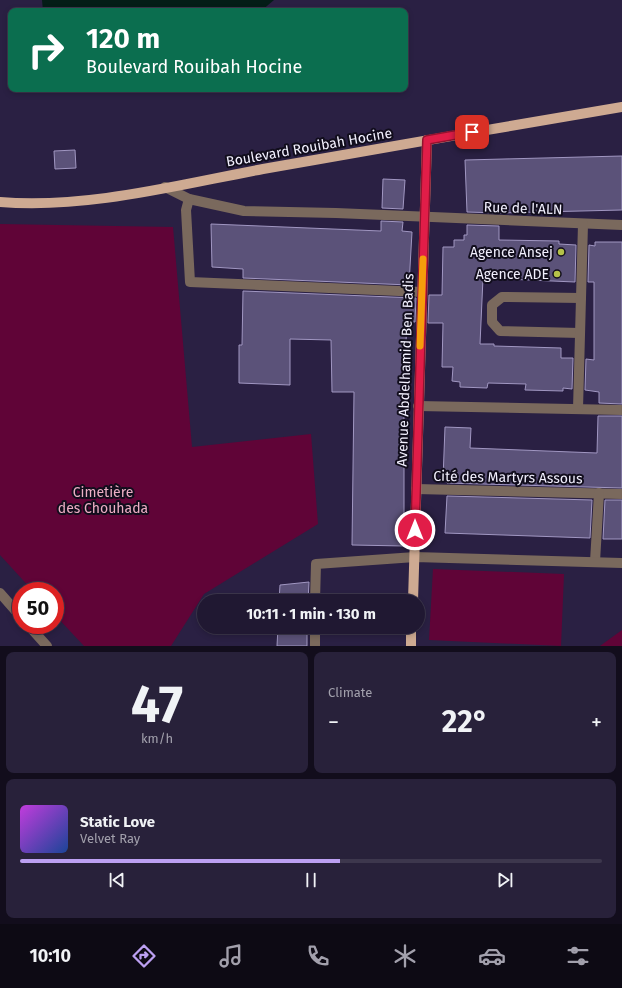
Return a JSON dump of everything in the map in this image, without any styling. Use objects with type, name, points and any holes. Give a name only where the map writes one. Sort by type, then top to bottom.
[{"type":"main road","name":"Boulevard Rouibah Hocine","points":[[0,202],[21,204],[86,202],[427,140],[622,107]]},
{"type":"main road","name":"Avenue Abdelhamid Ben Badis","points":[[413,594],[427,140]]},
{"type":"main road","points":[[411,646],[412,634]]},
{"type":"street","name":"Rue de l'ALN","points":[[165,187],[189,199],[244,211],[336,213],[424,218],[622,225]]},
{"type":"street","points":[[189,199],[186,210],[190,282],[422,292]]},
{"type":"street","points":[[578,409],[583,224]]},
{"type":"street","points":[[580,333],[500,331],[492,322],[492,304],[502,297],[581,298]]},
{"type":"street","points":[[418,406],[622,410]]},
{"type":"street","name":"Cité des Martyrs Assous","points":[[416,489],[622,494]]},
{"type":"street","name":"Cité des Martyrs Assous","points":[[595,562],[599,493]]},
{"type":"street","points":[[315,594],[316,564],[415,557],[622,563]]},
{"type":"street","points":[[0,593],[12,607]]},
{"type":"street","points":[[36,634],[47,646]]},
{"type":"street","points":[[315,634],[315,646]]},
{"type":"green space","name":"Cimetière des Chouhada","points":[[0,224],[173,227],[192,447],[311,434],[318,524],[204,594],[197,594],[197,605],[171,646],[84,646],[64,625],[64,582],[25,582],[0,555]]},
{"type":"green space","points":[[433,569],[564,574],[561,646],[429,640]]},
{"type":"green space","points":[[622,630],[622,646],[600,646]]},
{"type":"shaded area","points":[[42,0],[274,0],[265,8],[43,8]]},
{"type":"building","points":[[75,150],[76,168],[55,169],[54,151]]},
{"type":"building","points":[[622,156],[622,210],[499,213],[467,212],[465,160]]},
{"type":"building","points":[[383,179],[405,180],[403,209],[382,208]]},
{"type":"building","points":[[381,221],[403,222],[402,231],[412,232],[409,285],[243,278],[243,269],[212,267],[211,224],[381,231]]},
{"type":"building","points":[[467,225],[499,226],[499,240],[559,241],[559,244],[576,245],[575,282],[483,278],[480,344],[494,344],[494,346],[561,348],[561,358],[573,358],[572,389],[563,388],[563,391],[525,390],[526,384],[488,383],[487,388],[460,387],[460,382],[452,381],[453,367],[442,367],[443,323],[428,323],[429,295],[442,295],[443,247],[454,247],[454,240],[464,240],[464,235],[467,235]]},
{"type":"building","points":[[595,242],[622,242],[622,404],[599,403],[599,392],[585,390],[586,359],[594,360],[594,282],[588,282],[589,245],[595,246]]},
{"type":"building","points":[[243,291],[416,298],[415,322],[407,322],[406,342],[404,342],[404,546],[352,545],[354,392],[332,392],[331,340],[290,339],[290,385],[239,383],[239,345],[242,345]]},
{"type":"building","points":[[598,416],[622,416],[622,488],[447,483],[447,479],[443,479],[445,427],[471,428],[470,448],[597,453]]},
{"type":"building","points":[[447,496],[592,500],[590,538],[445,533]]},
{"type":"building","points":[[605,500],[622,500],[622,539],[603,539]]},
{"type":"building","points":[[309,582],[308,594],[279,594],[280,585]]},
{"type":"building","points":[[278,634],[307,634],[307,646],[277,646]]},
{"type":"slow traffic","points":[[420,346],[423,259]]},
{"type":"place","name":"Agence Ansej","points":[[561,252]]},
{"type":"place","name":"Agence ADE","points":[[557,274]]},
{"type":"route","points":[[415,530],[427,140],[472,132]]}]
